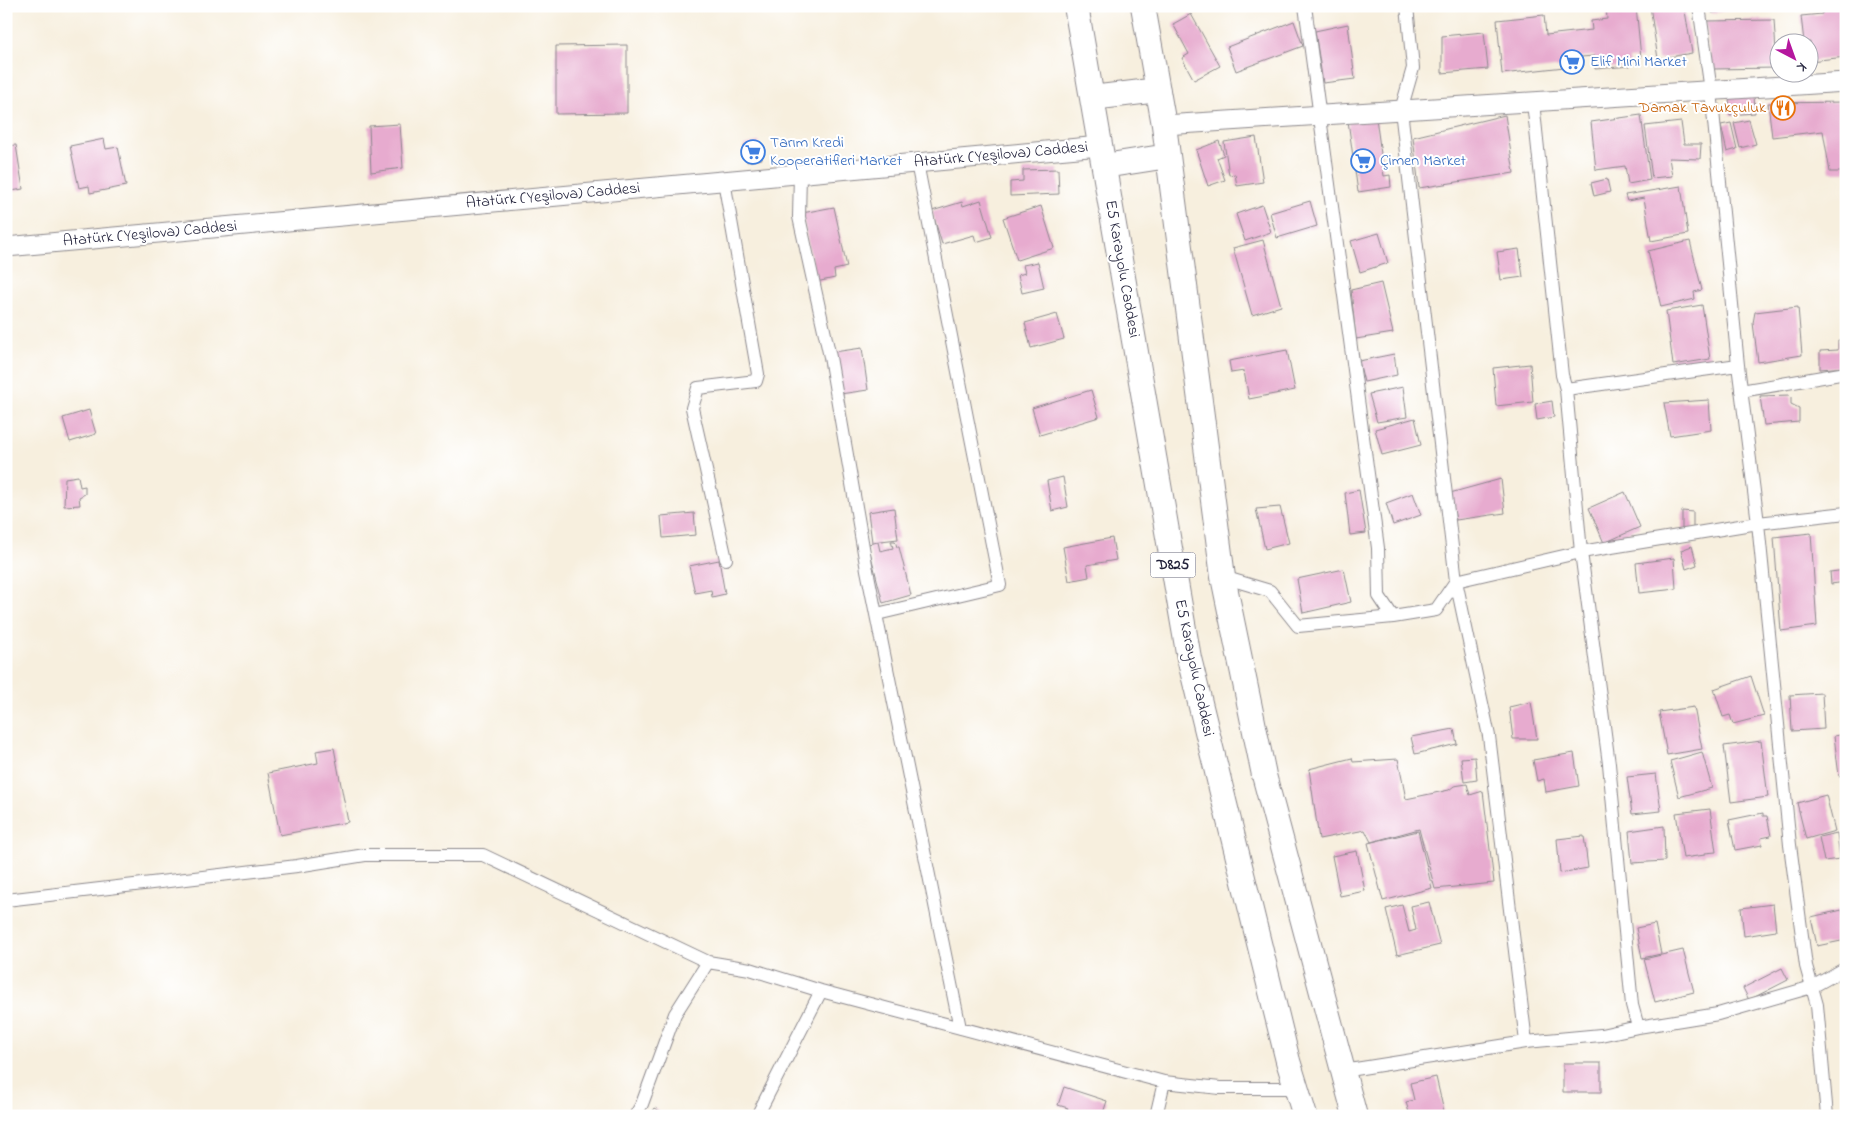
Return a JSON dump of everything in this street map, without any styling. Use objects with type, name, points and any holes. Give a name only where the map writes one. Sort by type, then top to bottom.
[{"type":"highway","name":"E5 Karayolu Caddesi","points":[[1076,6],[1189,658],[1296,1088],[1305,1116]]},
{"type":"highway","points":[[1143,6],[1164,125],[1223,577],[1264,775],[1355,1116]]},
{"type":"highway","points":[[1092,98],[1158,90]]},
{"type":"highway","points":[[1102,156],[1168,156]]},
{"type":"street","points":[[1305,6],[1378,548],[1379,596],[1392,617]]},
{"type":"street","points":[[1408,6],[1413,68],[1401,110],[1456,581],[1489,736],[1526,1042]]},
{"type":"street","points":[[1699,6],[1711,91],[1738,365],[1758,523],[1790,845],[1806,966],[1817,1005],[1827,1116]]},
{"type":"street","points":[[1164,125],[1846,82]]},
{"type":"street","points":[[1533,102],[1562,375],[1566,389],[1581,552],[1609,764],[1632,1005],[1638,1027]]},
{"type":"street","name":"Atatürk (Yeşilova) Caddesi","points":[[6,247],[917,163],[1102,156]]},
{"type":"street","points":[[877,614],[1000,585],[917,163]]},
{"type":"street","points":[[800,174],[799,217],[830,357],[867,570],[960,1028]]},
{"type":"street","points":[[724,181],[758,374],[756,381],[698,388],[692,408],[726,559]]},
{"type":"street","points":[[1566,389],[1738,365]]},
{"type":"street","points":[[1741,391],[1846,373]]},
{"type":"street","points":[[1223,577],[1270,590],[1298,626],[1392,617],[1436,610],[1456,581],[1581,552],[1758,523],[1846,513]]},
{"type":"street","points":[[6,900],[297,866],[365,856],[483,855],[708,962],[750,969],[821,991],[1164,1082],[1220,1088],[1296,1088]]},
{"type":"street","points":[[635,1116],[642,1104],[675,1014],[708,962]]},
{"type":"street","points":[[1343,1071],[1526,1042],[1601,1035],[1718,1014],[1812,987],[1846,968]]},
{"type":"street","points":[[757,1116],[821,991]]},
{"type":"street","points":[[1156,1116],[1164,1082]]},
{"type":"building","points":[[1606,6],[1636,6],[1641,58],[1629,59],[1630,66],[1595,69],[1594,56],[1581,57],[1582,65],[1502,74],[1497,20],[1544,15],[1546,35],[1592,30],[1591,21],[1607,19]]},
{"type":"building","points":[[1650,6],[1695,6],[1696,9],[1685,11],[1692,53],[1658,59]]},
{"type":"building","points":[[1711,6],[1735,6],[1735,9],[1712,13]]},
{"type":"building","points":[[1822,6],[1840,6],[1846,57],[1820,60],[1820,32],[1803,32],[1801,16],[1822,14]]},
{"type":"building","points":[[1191,14],[1220,66],[1194,80],[1182,58],[1189,54],[1173,24]]},
{"type":"building","points":[[1774,20],[1775,32],[1770,32],[1770,68],[1712,69],[1706,21]]},
{"type":"building","points":[[1294,21],[1303,46],[1236,71],[1227,47]]},
{"type":"building","points":[[1348,24],[1355,79],[1323,83],[1315,31]]},
{"type":"building","points":[[1484,32],[1488,69],[1442,73],[1442,36]]},
{"type":"building","points":[[627,45],[627,113],[556,114],[556,46]]},
{"type":"building","points":[[1754,94],[1755,113],[1730,115],[1729,96]]},
{"type":"building","points":[[1846,102],[1846,172],[1830,172],[1823,131],[1772,137],[1768,103]]},
{"type":"building","points":[[1505,115],[1514,173],[1419,188],[1413,137]]},
{"type":"building","points":[[1641,115],[1650,180],[1628,184],[1625,166],[1596,170],[1591,122]]},
{"type":"building","points":[[1376,118],[1384,176],[1390,175],[1391,187],[1358,192],[1348,121]]},
{"type":"building","points":[[1749,120],[1756,144],[1740,148],[1734,123]]},
{"type":"building","points":[[1681,122],[1684,144],[1701,144],[1700,159],[1669,158],[1672,176],[1652,178],[1645,126]]},
{"type":"building","points":[[1731,123],[1737,149],[1727,152],[1721,125]]},
{"type":"building","points":[[400,124],[403,168],[371,172],[369,126]]},
{"type":"building","points":[[1256,137],[1263,182],[1237,186],[1235,174],[1229,175],[1224,142]]},
{"type":"building","points":[[104,139],[106,149],[118,147],[126,186],[90,193],[89,186],[79,188],[70,146]]},
{"type":"building","points":[[1219,141],[1224,155],[1217,158],[1225,180],[1208,186],[1196,150]]},
{"type":"building","name":"Tarım Kredi Kooperatifleri Market","points":[[759,142],[762,159],[747,162],[744,145]]},
{"type":"building","points":[[16,145],[23,189],[6,192],[6,146]]},
{"type":"building","points":[[1058,169],[1059,194],[1010,196],[1010,182],[1023,181],[1023,170]]},
{"type":"building","points":[[1607,179],[1610,192],[1594,196],[1591,183]]},
{"type":"building","points":[[1681,186],[1688,234],[1651,241],[1644,198],[1627,201],[1625,195]]},
{"type":"building","points":[[981,200],[992,237],[976,242],[974,235],[942,244],[932,211],[962,202],[963,206]]},
{"type":"building","points":[[1310,201],[1317,226],[1277,238],[1270,213]]},
{"type":"building","points":[[1262,205],[1271,232],[1245,241],[1236,214]]},
{"type":"building","points":[[1041,206],[1054,248],[1017,260],[1003,218]]},
{"type":"building","points":[[834,207],[847,267],[834,270],[835,278],[816,282],[802,213]]},
{"type":"building","points":[[1379,233],[1388,263],[1360,272],[1351,241]]},
{"type":"building","points":[[1263,240],[1281,306],[1252,315],[1233,248]]},
{"type":"building","points":[[1690,241],[1702,290],[1694,292],[1695,299],[1661,307],[1648,251]]},
{"type":"building","points":[[1519,249],[1523,277],[1501,280],[1497,252]]},
{"type":"building","points":[[1038,262],[1044,288],[1022,293],[1018,275],[1025,273],[1023,265]]},
{"type":"building","points":[[1381,283],[1393,333],[1356,339],[1351,290]]},
{"type":"building","points":[[1702,305],[1710,359],[1673,365],[1666,311]]},
{"type":"building","points":[[1798,307],[1802,355],[1758,362],[1753,323],[1755,312]]},
{"type":"building","points":[[1057,314],[1064,339],[1031,348],[1025,323]]},
{"type":"building","points":[[1846,339],[1846,367],[1820,369],[1820,351],[1838,350],[1838,340]]},
{"type":"building","points":[[862,348],[868,390],[840,394],[834,352]]},
{"type":"building","points":[[1287,350],[1295,390],[1249,399],[1244,371],[1231,373],[1229,361]]},
{"type":"building","points":[[1394,354],[1397,375],[1364,382],[1359,361]]},
{"type":"building","points":[[1530,364],[1533,402],[1496,406],[1493,368]]},
{"type":"building","points":[[1403,387],[1407,417],[1377,422],[1369,394]]},
{"type":"building","points":[[1091,390],[1099,417],[1040,435],[1032,408]]},
{"type":"building","points":[[1789,395],[1791,397],[1791,404],[1799,408],[1799,422],[1764,425],[1760,396]]},
{"type":"building","points":[[1843,397],[1846,397],[1846,413],[1845,413]]},
{"type":"building","points":[[1709,400],[1711,430],[1670,436],[1664,403]]},
{"type":"building","points":[[1552,401],[1554,417],[1537,420],[1535,404]]},
{"type":"building","points":[[89,410],[96,434],[70,442],[63,418]]},
{"type":"building","points":[[1415,418],[1421,445],[1382,455],[1375,429]]},
{"type":"building","points":[[78,476],[80,487],[85,486],[85,494],[79,497],[80,505],[64,506],[65,478]]},
{"type":"building","points":[[1063,477],[1068,507],[1052,511],[1047,481]]},
{"type":"building","points":[[1501,479],[1505,513],[1456,520],[1450,493]]},
{"type":"building","points":[[1359,490],[1366,533],[1350,535],[1345,493]]},
{"type":"building","points":[[1625,492],[1640,527],[1604,543],[1589,508]]},
{"type":"building","points":[[1413,493],[1421,515],[1393,525],[1386,503]]},
{"type":"building","points":[[1280,507],[1289,543],[1265,549],[1256,509]]},
{"type":"building","points":[[894,508],[898,539],[872,542],[868,512]]},
{"type":"building","points":[[1682,511],[1693,512],[1693,530],[1682,529]]},
{"type":"building","points":[[694,513],[696,535],[663,538],[661,516]]},
{"type":"building","points":[[1811,533],[1817,626],[1781,631],[1774,537]]},
{"type":"building","points":[[1112,538],[1116,560],[1087,565],[1089,577],[1069,581],[1063,547]]},
{"type":"building","points":[[891,541],[895,541],[897,547],[899,547],[911,595],[883,603],[868,544],[878,542],[880,551],[893,548]]},
{"type":"building","points":[[1692,546],[1697,565],[1686,569],[1681,550]]},
{"type":"building","points":[[1674,558],[1676,589],[1639,593],[1636,563]]},
{"type":"building","points":[[719,560],[725,594],[712,597],[711,590],[695,593],[689,566]]},
{"type":"building","points":[[1344,569],[1351,602],[1303,613],[1297,579]]},
{"type":"building","points":[[1846,570],[1846,582],[1831,584],[1830,572]]},
{"type":"building","points":[[1751,676],[1764,716],[1733,724],[1730,715],[1723,717],[1714,689]]},
{"type":"building","points":[[1822,693],[1824,729],[1792,731],[1790,695]]},
{"type":"building","points":[[1531,702],[1537,739],[1513,739],[1509,707]]},
{"type":"building","points":[[1694,707],[1702,749],[1667,755],[1659,712]]},
{"type":"building","points":[[1454,729],[1457,744],[1415,754],[1411,737]]},
{"type":"building","points":[[1846,734],[1846,774],[1839,776],[1834,736]]},
{"type":"building","points":[[1761,741],[1768,797],[1731,802],[1724,746]]},
{"type":"building","points":[[334,748],[348,822],[280,835],[268,773],[318,763],[316,751]]},
{"type":"building","points":[[1702,752],[1712,788],[1679,797],[1670,761]]},
{"type":"building","points":[[1574,753],[1579,786],[1546,792],[1544,779],[1537,781],[1533,760]]},
{"type":"building","points":[[1475,757],[1477,780],[1464,782],[1461,758]]},
{"type":"building","points":[[1352,758],[1353,762],[1398,759],[1406,799],[1449,790],[1454,786],[1467,784],[1470,795],[1483,791],[1494,883],[1435,889],[1419,829],[1371,842],[1365,830],[1319,839],[1309,769]]},
{"type":"building","points":[[1656,774],[1661,811],[1632,814],[1627,777]]},
{"type":"building","points":[[1826,795],[1835,831],[1806,839],[1797,803]]},
{"type":"building","points":[[1710,809],[1716,852],[1683,858],[1676,813]]},
{"type":"building","points":[[1763,813],[1763,816],[1767,816],[1771,836],[1761,838],[1762,845],[1735,850],[1729,820]]},
{"type":"building","points":[[1664,826],[1665,861],[1632,863],[1629,831]]},
{"type":"building","points":[[1418,831],[1432,888],[1383,901],[1368,843]]},
{"type":"building","points":[[1837,833],[1840,859],[1824,861],[1819,837]]},
{"type":"building","points":[[1584,836],[1588,868],[1560,873],[1557,839]]},
{"type":"building","points":[[1357,851],[1365,891],[1340,896],[1332,856]]},
{"type":"building","points":[[1429,902],[1440,945],[1397,955],[1386,909],[1402,905],[1409,932],[1416,930],[1411,906]]},
{"type":"building","points":[[1773,904],[1776,931],[1744,936],[1741,908]]},
{"type":"building","points":[[1842,910],[1846,927],[1846,940],[1817,946],[1811,917]]},
{"type":"building","points":[[1655,924],[1661,954],[1642,958],[1636,928]]},
{"type":"building","points":[[1683,950],[1694,992],[1655,1002],[1644,959]]},
{"type":"building","points":[[1782,968],[1788,980],[1749,1000],[1743,988]]},
{"type":"building","points":[[1563,1063],[1601,1063],[1601,1092],[1563,1092]]},
{"type":"building","points":[[1436,1077],[1445,1116],[1410,1116],[1406,1102],[1414,1100],[1410,1083]]},
{"type":"building","points":[[1064,1087],[1107,1101],[1102,1116],[1064,1116],[1068,1108],[1058,1105]]},
{"type":"building","points":[[655,1108],[667,1116],[650,1116]]},
{"type":"place","name":"Elif Mini Market","points":[[1572,62]]},
{"type":"place","name":"Damak Tavukçuluk","points":[[1783,108]]},
{"type":"place","name":"Tarım Kredi Kooperatifleri Market","points":[[753,152]]},
{"type":"place","name":"Çimen Market","points":[[1363,161]]}]
